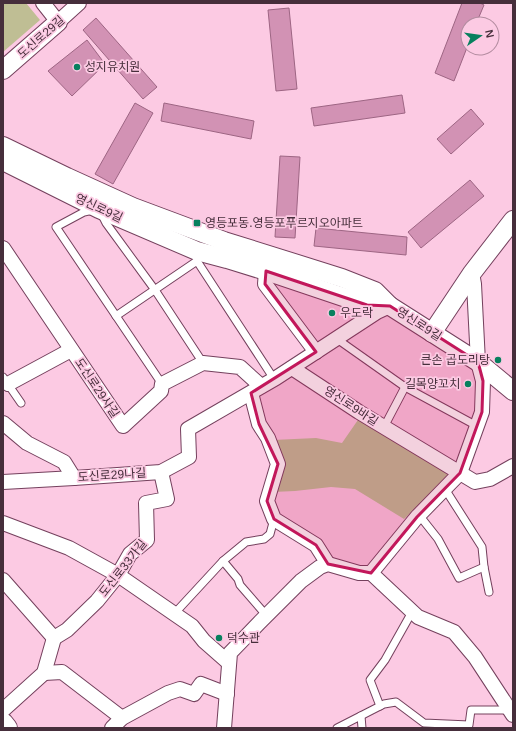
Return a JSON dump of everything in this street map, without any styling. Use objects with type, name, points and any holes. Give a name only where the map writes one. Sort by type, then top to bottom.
[{"type":"main road","points":[[3,723],[7,728]]},
{"type":"street","points":[[43,3],[58,22]]},
{"type":"street","name":"도신로29길","points":[[3,70],[79,3]]},
{"type":"street","points":[[3,146],[133,207],[224,241],[342,278],[375,291],[390,306],[377,312],[292,368],[256,389]]},
{"type":"street","name":"영신로9길","points":[[3,161],[197,256],[227,259],[367,305],[390,306],[478,362],[513,391]]},
{"type":"street","points":[[432,333],[472,273],[513,220]]},
{"type":"street","name":"도신로29사길","points":[[3,248],[123,426],[160,391],[162,384],[203,363]]},
{"type":"street","points":[[266,271],[265,284],[316,352]]},
{"type":"street","points":[[371,573],[419,515],[460,473],[482,412],[483,381],[478,362],[474,284],[472,273]]},
{"type":"street","points":[[5,381],[71,350]]},
{"type":"street","points":[[203,363],[240,367],[256,389],[259,424],[268,438],[278,464],[267,501],[274,519],[316,545],[328,564]]},
{"type":"street","name":"영신로9바길","points":[[292,368],[384,427]]},
{"type":"street","name":"도신로29나길","points":[[3,482],[161,472],[189,457],[188,429],[256,389]]},
{"type":"street","points":[[3,423],[27,443],[64,462],[74,478]]},
{"type":"street","points":[[384,427],[475,482],[490,479],[513,466]]},
{"type":"street","name":"도신로33가길","points":[[54,638],[72,626],[97,601],[118,575],[130,554],[147,540],[146,503],[167,499],[161,472]]},
{"type":"street","points":[[3,522],[69,548],[118,575],[192,626],[204,640],[229,663]]},
{"type":"street","points":[[224,728],[230,653],[301,581],[320,567],[328,564],[359,573],[371,573],[418,617],[454,632],[475,657],[511,713]]},
{"type":"street","points":[[3,580],[54,638],[44,673],[3,710]]},
{"type":"street","points":[[44,673],[62,672],[122,718]]},
{"type":"street","points":[[112,728],[122,718],[168,693],[180,689],[194,694],[201,684],[227,694]]},
{"type":"lane","points":[[162,384],[56,227],[84,212],[99,209],[106,223],[154,290],[203,363]]},
{"type":"lane","points":[[116,316],[154,290],[197,256],[274,379]]},
{"type":"lane","points":[[337,339],[404,387],[477,426]]},
{"type":"lane","points":[[5,381],[21,403]]},
{"type":"lane","name":"영신로9바길","points":[[384,427],[404,387]]},
{"type":"lane","points":[[445,489],[482,547],[489,592]]},
{"type":"lane","points":[[419,515],[438,539],[459,578],[484,567]]},
{"type":"lane","points":[[174,614],[223,561],[246,542],[264,539],[270,534],[274,519]]},
{"type":"lane","points":[[223,561],[238,579],[240,585],[266,615]]},
{"type":"lane","points":[[380,706],[370,680],[385,660],[412,612]]},
{"type":"lane","points":[[337,728],[384,704],[396,702],[424,723],[469,725],[471,710],[511,713]]},
{"type":"lane","points":[[361,716],[362,728]]},
{"type":"highlighted area","points":[[266,271],[367,305],[390,306],[478,362],[483,381],[482,412],[460,473],[417,517],[371,573],[328,564],[316,545],[274,519],[267,501],[278,464],[259,424],[251,393],[316,352],[265,284]]},
{"type":"green space","points":[[3,3],[26,3],[40,20],[3,52]]},
{"type":"green space","points":[[360,417],[452,474],[404,519],[355,489],[331,487],[273,492],[273,440],[316,438],[342,443]]},
{"type":"building","points":[[462,3],[480,3],[484,5],[479,16],[460,16],[460,56],[464,56],[454,81],[435,73]]},
{"type":"building","points":[[289,8],[297,89],[276,91],[268,10]]},
{"type":"building","points":[[96,18],[157,87],[143,99],[83,30]]},
{"type":"building","name":"성지유치원","points":[[87,40],[105,64],[72,96],[48,71]]},
{"type":"building","points":[[402,95],[405,113],[314,126],[311,108]]},
{"type":"building","points":[[135,103],[153,113],[113,184],[95,174]]},
{"type":"building","points":[[164,103],[254,121],[251,139],[161,121]]},
{"type":"building","points":[[471,109],[484,124],[451,154],[437,139]]},
{"type":"building","points":[[280,156],[300,157],[295,238],[275,237]]},
{"type":"building","points":[[470,180],[484,196],[421,248],[408,232]]},
{"type":"building","points":[[316,228],[407,237],[406,255],[314,246]]},
{"type":"place","name":"성지유치원","points":[[77,67]]},
{"type":"place","name":"영등포동.영등포푸르지오아파트","points":[[197,223]]},
{"type":"place","name":"우도락","points":[[332,313]]},
{"type":"place","name":"큰손 곱도리탕","points":[[498,360]]},
{"type":"place","name":"길목양꼬치","points":[[468,384]]},
{"type":"place","name":"덕수관","points":[[219,638]]}]
